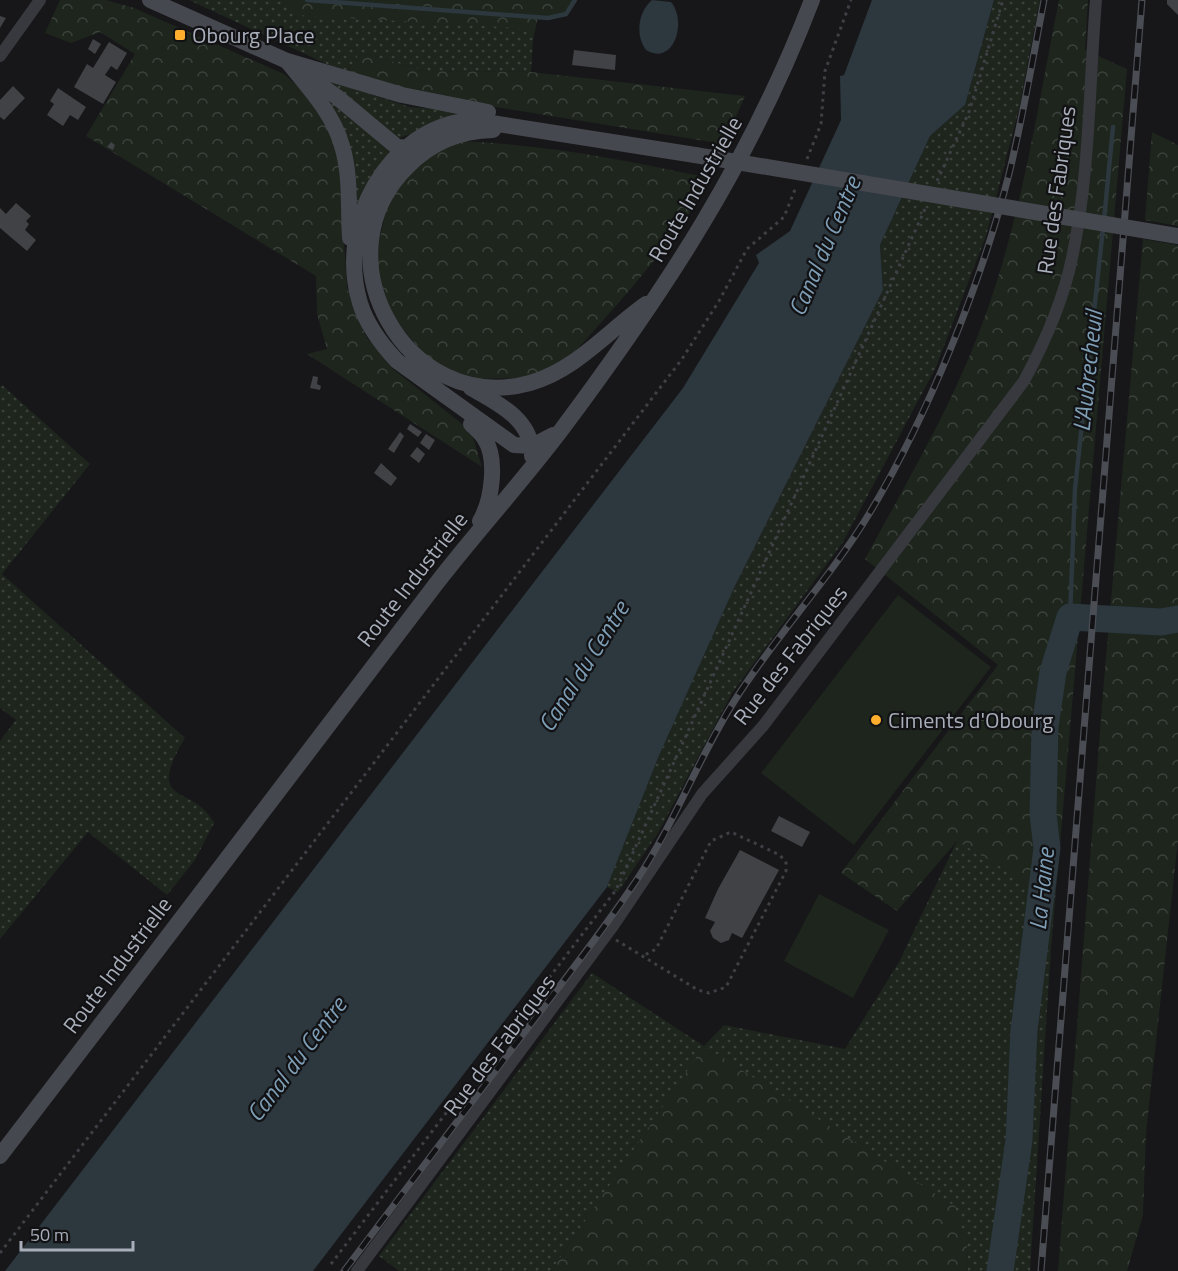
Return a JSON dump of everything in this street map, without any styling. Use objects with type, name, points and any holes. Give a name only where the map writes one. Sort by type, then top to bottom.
[{"type":"main road","points":[[150,0],[287,61],[402,95],[505,116],[555,123],[584,136]]},
{"type":"main road","name":"Route Industrielle","points":[[0,1156],[464,548],[561,430],[660,292],[707,220],[757,129],[812,0]]},
{"type":"main road","points":[[287,61],[337,97],[378,133],[405,149],[429,146],[477,130],[545,129]]},
{"type":"main road","points":[[287,61],[325,109],[342,146],[360,303],[371,327],[381,345],[473,426],[485,438],[490,450],[492,469],[485,513],[464,548]]},
{"type":"main road","points":[[355,268],[356,241],[366,203],[376,182],[405,149],[429,131],[458,121],[489,121],[545,129],[1178,236]]},
{"type":"main road","points":[[429,146],[394,179],[382,198],[373,228],[370,273],[382,312],[391,328],[422,360],[508,410],[519,421],[532,446],[531,468]]},
{"type":"main road","points":[[459,381],[501,387],[543,379],[579,359],[660,292]]},
{"type":"main road","points":[[397,361],[506,440],[524,447],[532,446],[561,430]]},
{"type":"street","points":[[0,56],[40,0]]},
{"type":"street","name":"Rue des Fabriques","points":[[357,1271],[607,934],[702,794],[785,698],[1024,381],[1042,348],[1058,307],[1072,258],[1085,159],[1096,0]]},
{"type":"path","points":[[804,165],[821,124],[825,71],[851,0]]},
{"type":"path","points":[[936,184],[969,112],[1003,0]]},
{"type":"path","points":[[0,1253],[682,359],[719,301],[747,249],[784,217],[796,186]]},
{"type":"path","points":[[331,1264],[616,890],[927,204]]},
{"type":"path","points":[[607,934],[698,990],[709,993],[726,987],[786,871],[786,863],[780,855],[731,832],[711,841],[656,949],[643,956]]},
{"type":"green space","points":[[60,0],[106,0],[134,8],[284,74],[303,91],[321,113],[338,152],[347,287],[365,335],[393,369],[471,431],[482,467],[307,354],[327,349],[317,314],[316,276],[86,136],[135,54],[100,32],[71,43],[45,33]]},
{"type":"green space","points":[[189,0],[575,0],[566,14],[538,17],[533,40],[531,72],[426,71],[360,53],[346,73]]},
{"type":"green space","points":[[278,0],[575,0],[566,14],[538,17],[535,29],[295,15]]},
{"type":"green space","points":[[994,0],[1040,0],[1019,109],[986,236],[936,367],[843,542],[732,693],[658,833],[618,892],[607,887],[658,758],[734,588],[883,290],[880,245],[930,136],[965,105]]},
{"type":"green space","points":[[1059,0],[1088,0],[1085,50],[1127,69],[1051,949],[1022,880],[957,841],[897,911],[841,873],[998,665],[865,559],[956,387],[995,287],[1027,165]]},
{"type":"green space","points":[[360,53],[426,71],[531,72],[745,96],[724,144],[428,96],[346,73]]},
{"type":"green space","points":[[330,81],[410,107],[449,110],[461,115],[397,139],[328,84]]},
{"type":"green space","points":[[324,94],[391,151],[357,208]]},
{"type":"green space","points":[[1152,132],[1178,145],[1178,226],[1145,220]]},
{"type":"green space","points":[[456,141],[553,149],[710,178],[679,230],[566,362],[526,378],[464,379],[428,359],[387,310],[375,260],[389,197],[425,158]]},
{"type":"green space","points":[[1143,239],[1178,245],[1178,840],[1146,1133],[1143,1215],[1127,1271],[1058,1271],[1104,680]]},
{"type":"green space","points":[[2,385],[90,464],[2,574],[185,738],[173,760],[169,775],[170,785],[176,792],[205,811],[214,823],[195,860],[167,895],[88,832],[0,939],[0,741],[16,720],[0,708],[0,387]]},
{"type":"green space","name":"Ciments d'Obourg","points":[[898,595],[991,667],[854,845],[761,773]]},
{"type":"green space","points":[[957,841],[1022,879],[1051,949],[1030,1271],[968,1271],[967,1247],[705,1047],[551,1271],[399,1271],[379,1256],[592,973],[704,1046],[724,1025],[845,1049],[899,962]]},
{"type":"green space","points":[[819,894],[889,930],[853,998],[784,961]]},
{"type":"green space","points":[[704,1046],[956,1207],[967,1247],[968,1271],[551,1271]]},
{"type":"water","points":[[652,0],[671,2],[678,19],[678,30],[671,47],[656,54],[646,50],[639,31],[641,17]]},
{"type":"water","name":"Canal du Centre","points":[[872,0],[994,0],[965,105],[930,136],[880,245],[883,290],[734,588],[658,758],[607,887],[313,1271],[5,1271],[683,388],[759,263],[756,255],[790,231],[841,120],[840,76],[844,75]]},
{"type":"building","points":[[1167,0],[1178,0],[1178,15],[1167,4]]},
{"type":"building","points":[[0,16],[6,18],[0,28]]},
{"type":"building","points":[[93,39],[101,44],[95,54],[88,49]]},
{"type":"building","points":[[109,42],[127,53],[117,70],[111,66],[105,75],[116,82],[103,104],[74,87],[87,64],[93,68]]},
{"type":"building","points":[[574,50],[616,55],[615,70],[572,65]]},
{"type":"building","points":[[13,86],[25,98],[4,120],[0,117],[0,100]]},
{"type":"building","points":[[58,88],[86,107],[78,120],[70,115],[63,126],[47,115],[54,104],[50,101]]},
{"type":"building","points":[[111,142],[115,145],[113,150],[107,147]]},
{"type":"building","points":[[16,203],[31,216],[26,221],[29,224],[25,230],[36,240],[27,251],[0,228],[0,208],[6,214]]},
{"type":"building","points":[[313,376],[318,377],[317,384],[321,386],[320,390],[310,388]]},
{"type":"building","points":[[410,424],[422,432],[418,437],[407,429]]},
{"type":"building","points":[[400,432],[404,436],[394,453],[388,449]]},
{"type":"building","points":[[426,434],[435,440],[429,450],[420,443]]},
{"type":"building","points":[[417,447],[425,454],[419,463],[410,456]]},
{"type":"building","points":[[381,463],[397,478],[391,486],[374,473]]},
{"type":"building","points":[[779,816],[810,832],[802,847],[771,831]]},
{"type":"building","points":[[740,850],[779,870],[742,938],[732,933],[729,940],[721,943],[713,938],[710,931],[715,922],[705,918]]},
{"type":"waterway","name":"L'Aubrecheuil","points":[[307,0],[548,18],[566,14],[575,0]]},
{"type":"waterway","name":"L'Aubrecheuil","points":[[1104,220],[1113,127]]},
{"type":"waterway","name":"L'Aubrecheuil","points":[[1070,617],[1075,489],[1103,228]]},
{"type":"waterway","name":"La Haine","points":[[1000,1271],[1019,1140],[1024,1030],[1047,848],[1043,814],[1045,727],[1053,672],[1070,617],[1161,622],[1178,619]]},
{"type":"railway","points":[[344,1271],[623,900],[663,836],[709,745],[735,700],[853,538],[891,476],[951,348],[984,260],[1009,174],[1044,0]]},
{"type":"railway","points":[[1041,1271],[1142,0]]},
{"type":"place","name":"Obourg Place","points":[[180,35]]},
{"type":"place","name":"Ciments d'Obourg","points":[[876,720]]}]
